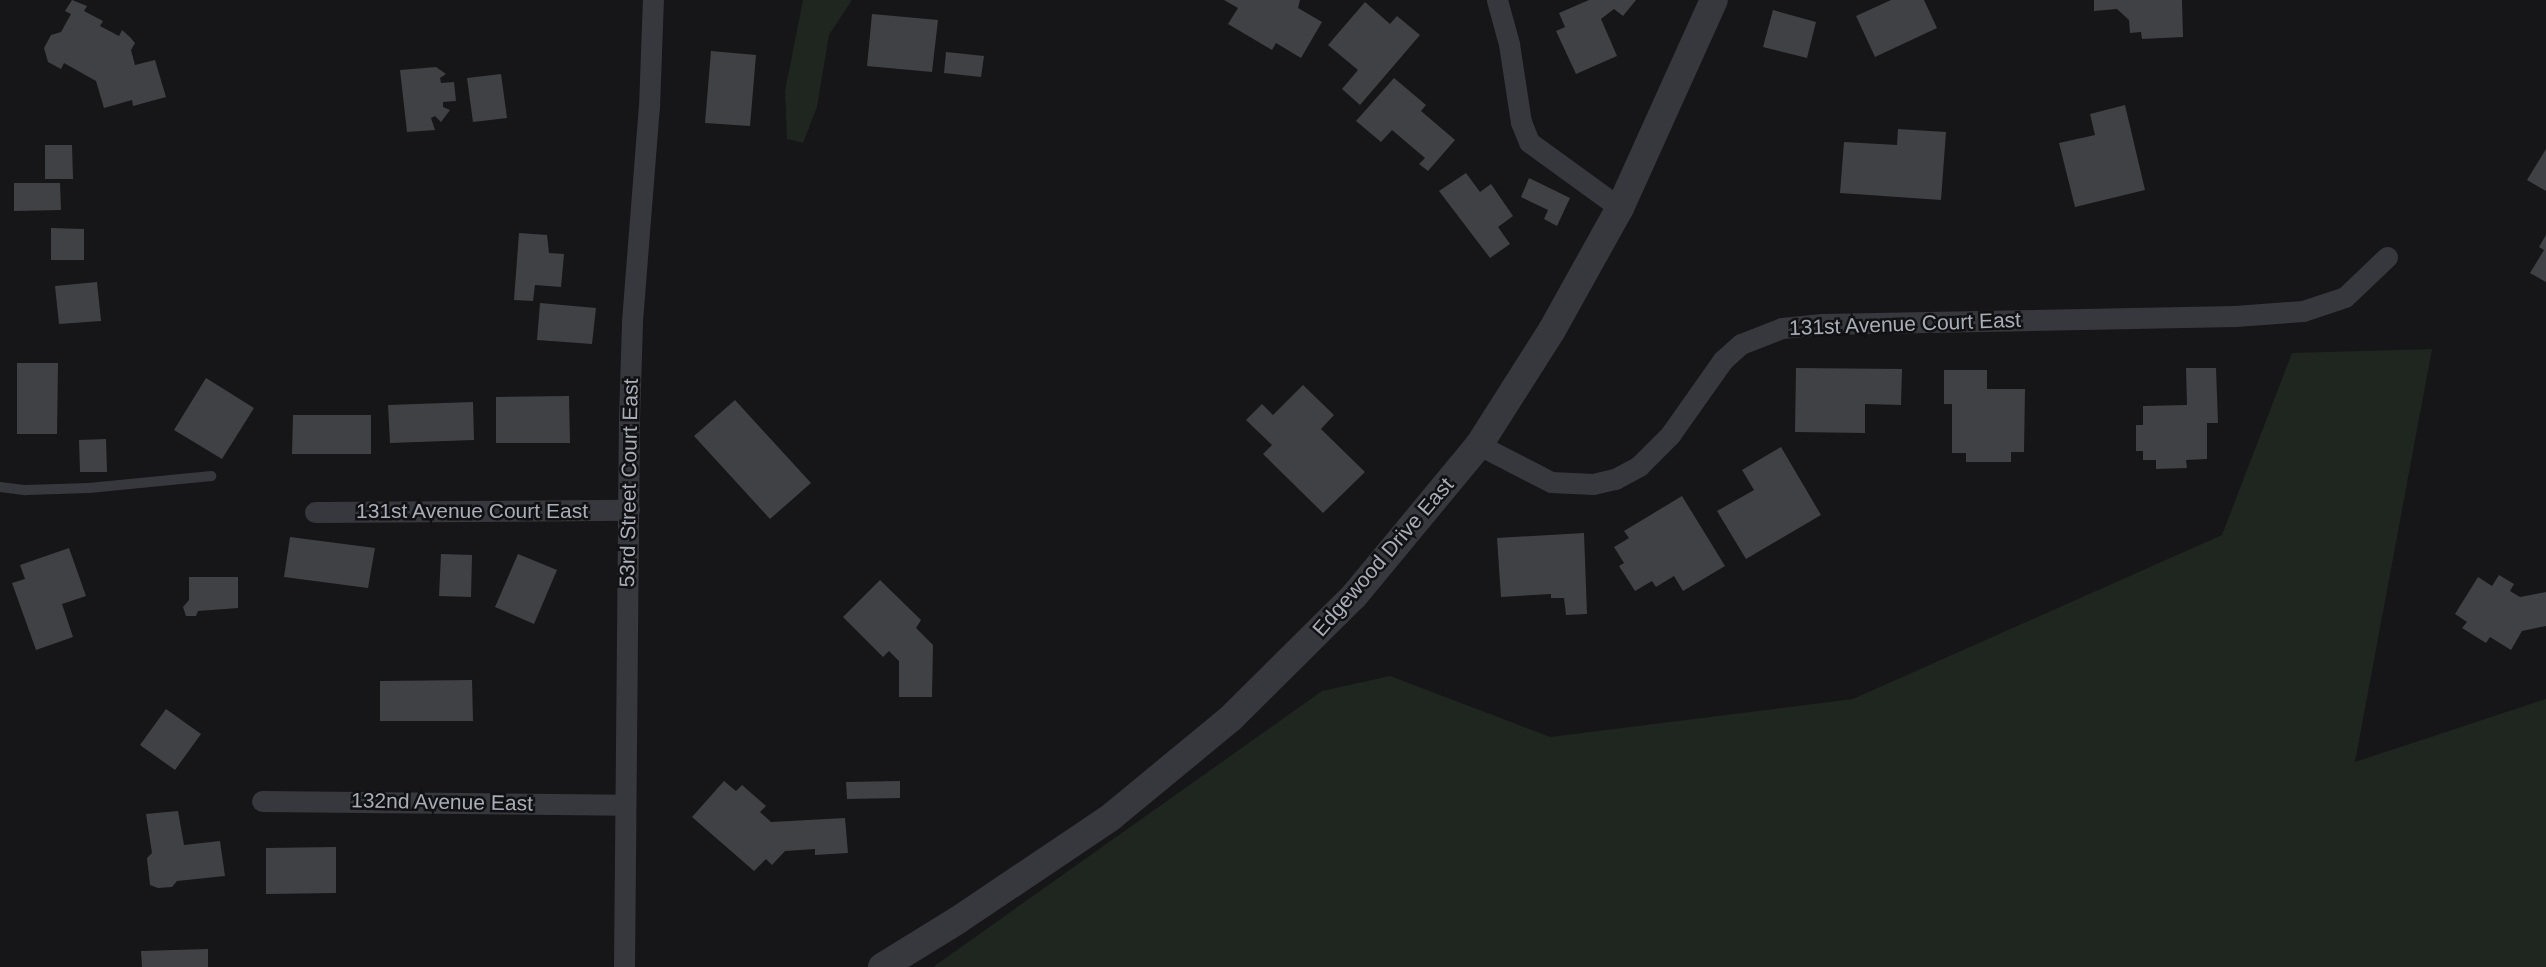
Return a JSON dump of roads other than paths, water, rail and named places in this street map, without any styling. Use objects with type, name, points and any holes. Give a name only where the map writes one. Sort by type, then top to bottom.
[{"type":"street","name":"53rd Street Court East","points":[[624,967],[623,805],[632,321],[649,107],[653,0]]},
{"type":"street","points":[[1497,0],[1509,44],[1521,122],[1529,142],[1620,208]]},
{"type":"street","name":"Edgewood Drive East","points":[[882,967],[981,905],[1111,817],[1231,718],[1354,596],[1479,445],[1552,330],[1620,208],[1714,0]]},
{"type":"street","name":"131st Avenue Court East","points":[[1479,445],[1550,482],[1593,484],[1615,479],[1639,466],[1671,435],[1723,360],[1741,344],[1782,328],[1822,324],[2303,312],[2345,297],[2387,257]]},
{"type":"street","name":"131st Avenue Court East","points":[[315,512],[629,510]]},
{"type":"street","name":"132nd Avenue East","points":[[261,801],[623,805]]},
{"type":"lane","points":[[0,487],[26,490],[89,488],[211,476]]}]
